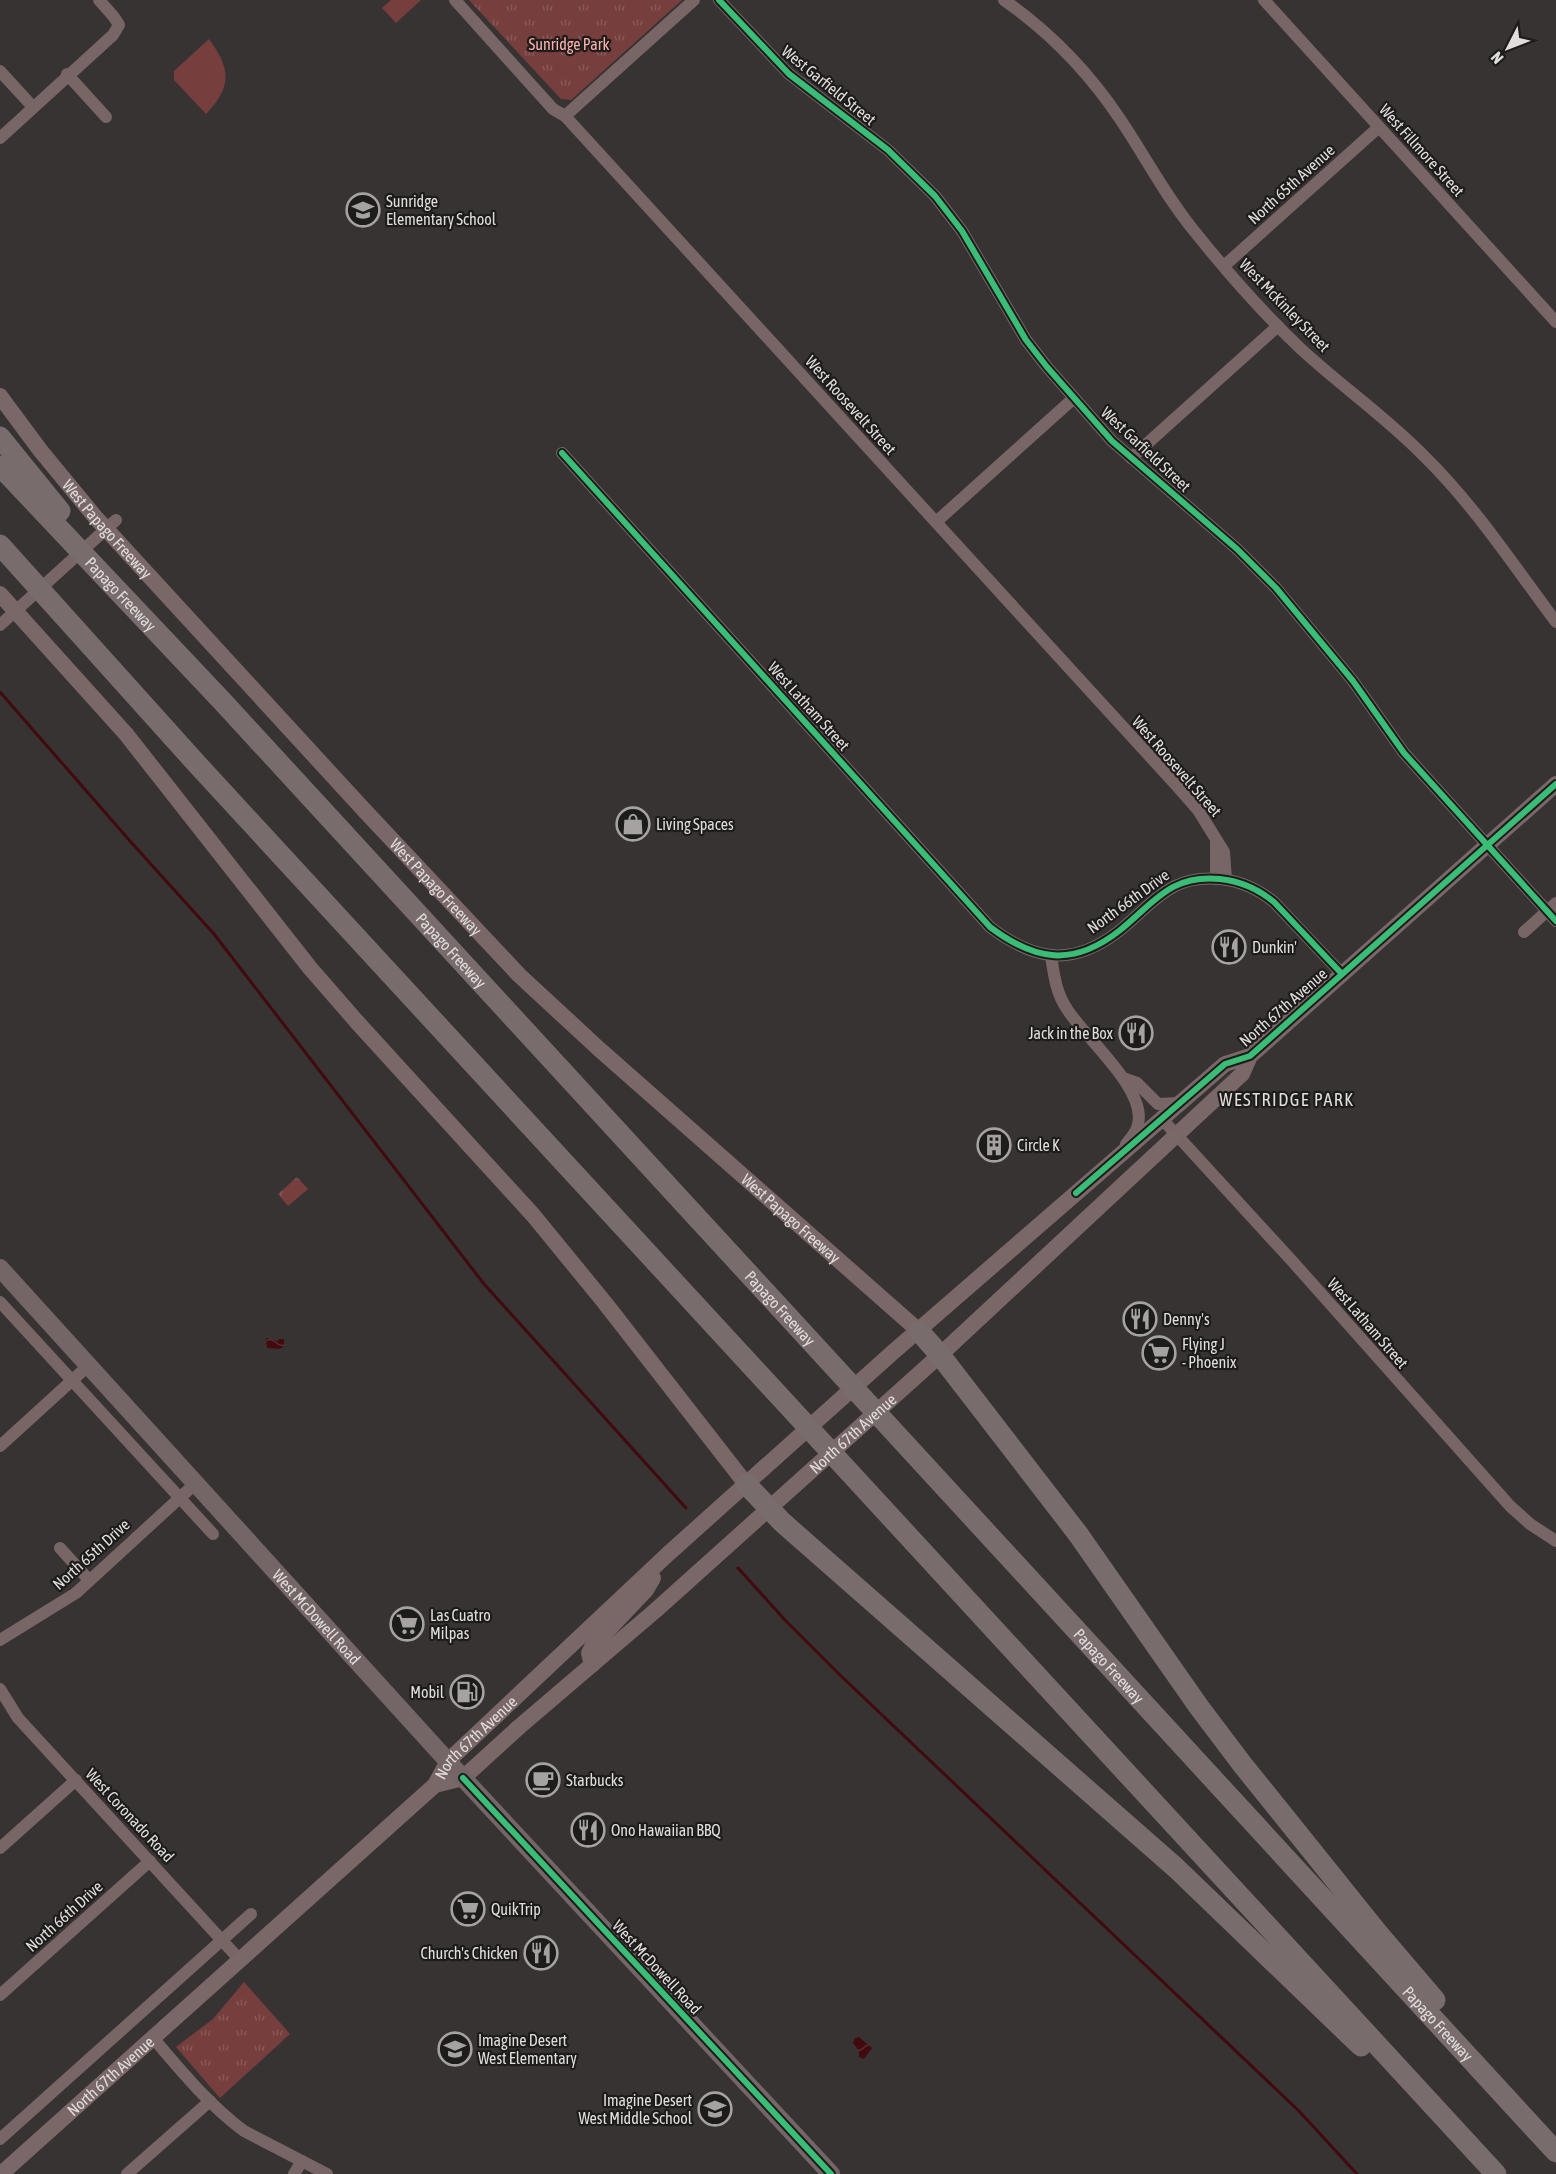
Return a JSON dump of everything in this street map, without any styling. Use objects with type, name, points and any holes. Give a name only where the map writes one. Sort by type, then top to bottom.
[{"type":"highway","points":[[0,437],[153,626]]},
{"type":"highway","name":"Papago Freeway","points":[[0,466],[153,626],[1556,2152]]},
{"type":"highway","points":[[0,545],[204,772],[1496,2174]]},
{"type":"highway","points":[[919,1330],[1078,1534],[1199,1707],[1242,1764],[1377,1932],[1513,2085],[1556,2142]]},
{"type":"highway","points":[[741,1477],[768,1508],[1176,1868],[1243,1930],[1333,2020],[1464,2139]]},
{"type":"main road","name":"West Papago Freeway","points":[[0,396],[46,458],[96,518],[519,975],[599,1049],[919,1330]]},
{"type":"main road","points":[[0,594],[126,734],[310,968],[548,1232],[741,1477]]},
{"type":"main road","name":"North 67th Avenue","points":[[2,2169],[153,2038],[435,1785],[448,1761],[714,1512],[741,1477],[768,1465],[892,1353],[1225,1064],[1250,1056],[1556,784]]},
{"type":"main road","name":"North 67th Avenue","points":[[435,1785],[463,1778],[736,1538],[940,1355],[1242,1074],[1250,1056]]},
{"type":"main road","name":"West McDowell Road","points":[[0,1268],[463,1778],[831,2174]]},
{"type":"main road","points":[[592,1665],[589,1653],[592,1647],[646,1590],[668,1554]]},
{"type":"street","points":[[0,138],[67,74],[105,42],[119,25],[99,0]]},
{"type":"street","name":"West Roosevelt Street","points":[[455,0],[553,109],[566,116],[1198,810],[1224,852],[1221,879]]},
{"type":"street","points":[[566,116],[694,0]]},
{"type":"street","name":"West Garfield Street","points":[[719,0],[789,74],[888,150],[935,196],[966,238],[1026,340],[1074,398],[1112,441],[1237,549],[1276,588],[1353,681],[1404,753],[1486,846],[1551,908],[1556,921]]},
{"type":"street","name":"West McKinley Street","points":[[1004,0],[1053,38],[1094,82],[1182,215],[1224,266],[1278,326],[1316,363],[1378,413],[1424,455],[1497,540],[1556,622]]},
{"type":"street","name":"West Fillmore Street","points":[[1264,0],[1556,322]]},
{"type":"street","points":[[0,72],[33,107]]},
{"type":"street","points":[[67,74],[106,117]]},
{"type":"street","name":"North 65th Avenue","points":[[1224,266],[1379,128]]},
{"type":"street","points":[[1131,458],[1278,326]]},
{"type":"street","points":[[936,522],[1074,398]]},
{"type":"street","name":"West Latham Street","points":[[562,453],[990,927],[1008,940],[1035,952],[1051,956]]},
{"type":"street","points":[[0,625],[116,520]]},
{"type":"street","name":"North 66th Drive","points":[[1051,956],[1082,952],[1105,941],[1155,898],[1181,883],[1196,879],[1221,879]]},
{"type":"street","points":[[1221,879],[1263,892],[1342,974]]},
{"type":"street","points":[[1524,932],[1551,908]]},
{"type":"street","points":[[1051,956],[1055,984],[1068,1011],[1123,1078],[1137,1108],[1138,1126],[1110,1164]]},
{"type":"street","points":[[1123,1078],[1137,1083],[1158,1104],[1180,1103]]},
{"type":"street","name":"West Latham Street","points":[[1162,1119],[1510,1506],[1530,1524],[1556,1541]]},
{"type":"street","points":[[0,1302],[213,1534]]},
{"type":"street","points":[[0,1446],[89,1365]]},
{"type":"street","name":"North 65th Drive","points":[[0,1640],[62,1603],[196,1483]]},
{"type":"street","points":[[60,1548],[89,1580]]},
{"type":"street","name":"West Coronado Road","points":[[0,1689],[4,1705],[76,1780],[240,1960]]},
{"type":"street","points":[[0,1848],[76,1780]]},
{"type":"street","name":"North 66th Drive","points":[[0,1995],[150,1861]]},
{"type":"street","name":"North 67th Avenue","points":[[0,2139],[251,1914]]},
{"type":"street","points":[[153,2038],[210,2101],[244,2131],[327,2174]]},
{"type":"street","points":[[127,2174],[210,2101]]},
{"type":"street","points":[[294,2174],[302,2161]]},
{"type":"green space","points":[[391,0],[421,0],[396,23],[382,8]]},
{"type":"green space","name":"Sunridge Park","points":[[469,0],[682,0],[571,100],[561,99]]},
{"type":"green space","points":[[209,39],[225,69],[226,78],[221,95],[206,114],[174,80],[174,71]]},
{"type":"green space","points":[[297,1177],[308,1189],[288,1206],[278,1194]]},
{"type":"green space","points":[[244,1982],[290,2034],[220,2098],[176,2047],[213,2019]]},
{"type":"water","points":[[266,1338],[278,1341],[284,1339],[284,1346],[280,1349],[267,1348]]},
{"type":"water","points":[[859,2037],[872,2048],[864,2059],[859,2057],[859,2051],[853,2043],[855,2038]]},
{"type":"waterway","points":[[0,692],[214,934],[484,1284],[686,1508]]},
{"type":"waterway","points":[[738,1568],[784,1619],[841,1676],[1299,2111],[1357,2174]]},
{"type":"cycle path","points":[[719,0],[789,74],[888,150],[935,196],[962,231],[1026,340],[1047,367],[1112,441],[1237,549],[1276,588],[1353,681],[1404,753],[1556,921]]},
{"type":"cycle path","points":[[562,453],[990,927],[1023,947],[1038,953],[1070,955],[1102,943],[1175,886],[1188,881],[1220,879],[1249,886],[1274,902],[1342,974]]},
{"type":"cycle path","points":[[1076,1193],[1225,1064],[1250,1056],[1556,784]]},
{"type":"cycle path","points":[[463,1778],[831,2174]]},
{"type":"place","name":"Sunridge Elementary School","points":[[363,210]]},
{"type":"place","name":"Living Spaces","points":[[633,824]]},
{"type":"place","name":"Dunkin'","points":[[1229,947]]},
{"type":"place","name":"Jack in the Box","points":[[1136,1033]]},
{"type":"place","name":"Circle K","points":[[994,1145]]},
{"type":"place","name":"Denny's","points":[[1140,1319]]},
{"type":"place","name":"Flying J - Phoenix","points":[[1159,1353]]},
{"type":"place","name":"Las Cuatro Milpas","points":[[407,1624]]},
{"type":"place","name":"Mobil","points":[[467,1692]]},
{"type":"place","name":"Starbucks","points":[[543,1780]]},
{"type":"place","name":"Ono Hawaiian BBQ","points":[[588,1830]]},
{"type":"place","name":"QuikTrip","points":[[468,1909]]},
{"type":"place","name":"Church's Chicken","points":[[541,1953]]},
{"type":"place","name":"Imagine Desert West Elementary","points":[[455,2049]]},
{"type":"place","name":"Imagine Desert West Middle School","points":[[715,2109]]},
{"type":"district","name":"WESTRIDGE PARK","points":[[1287,1099]]}]
